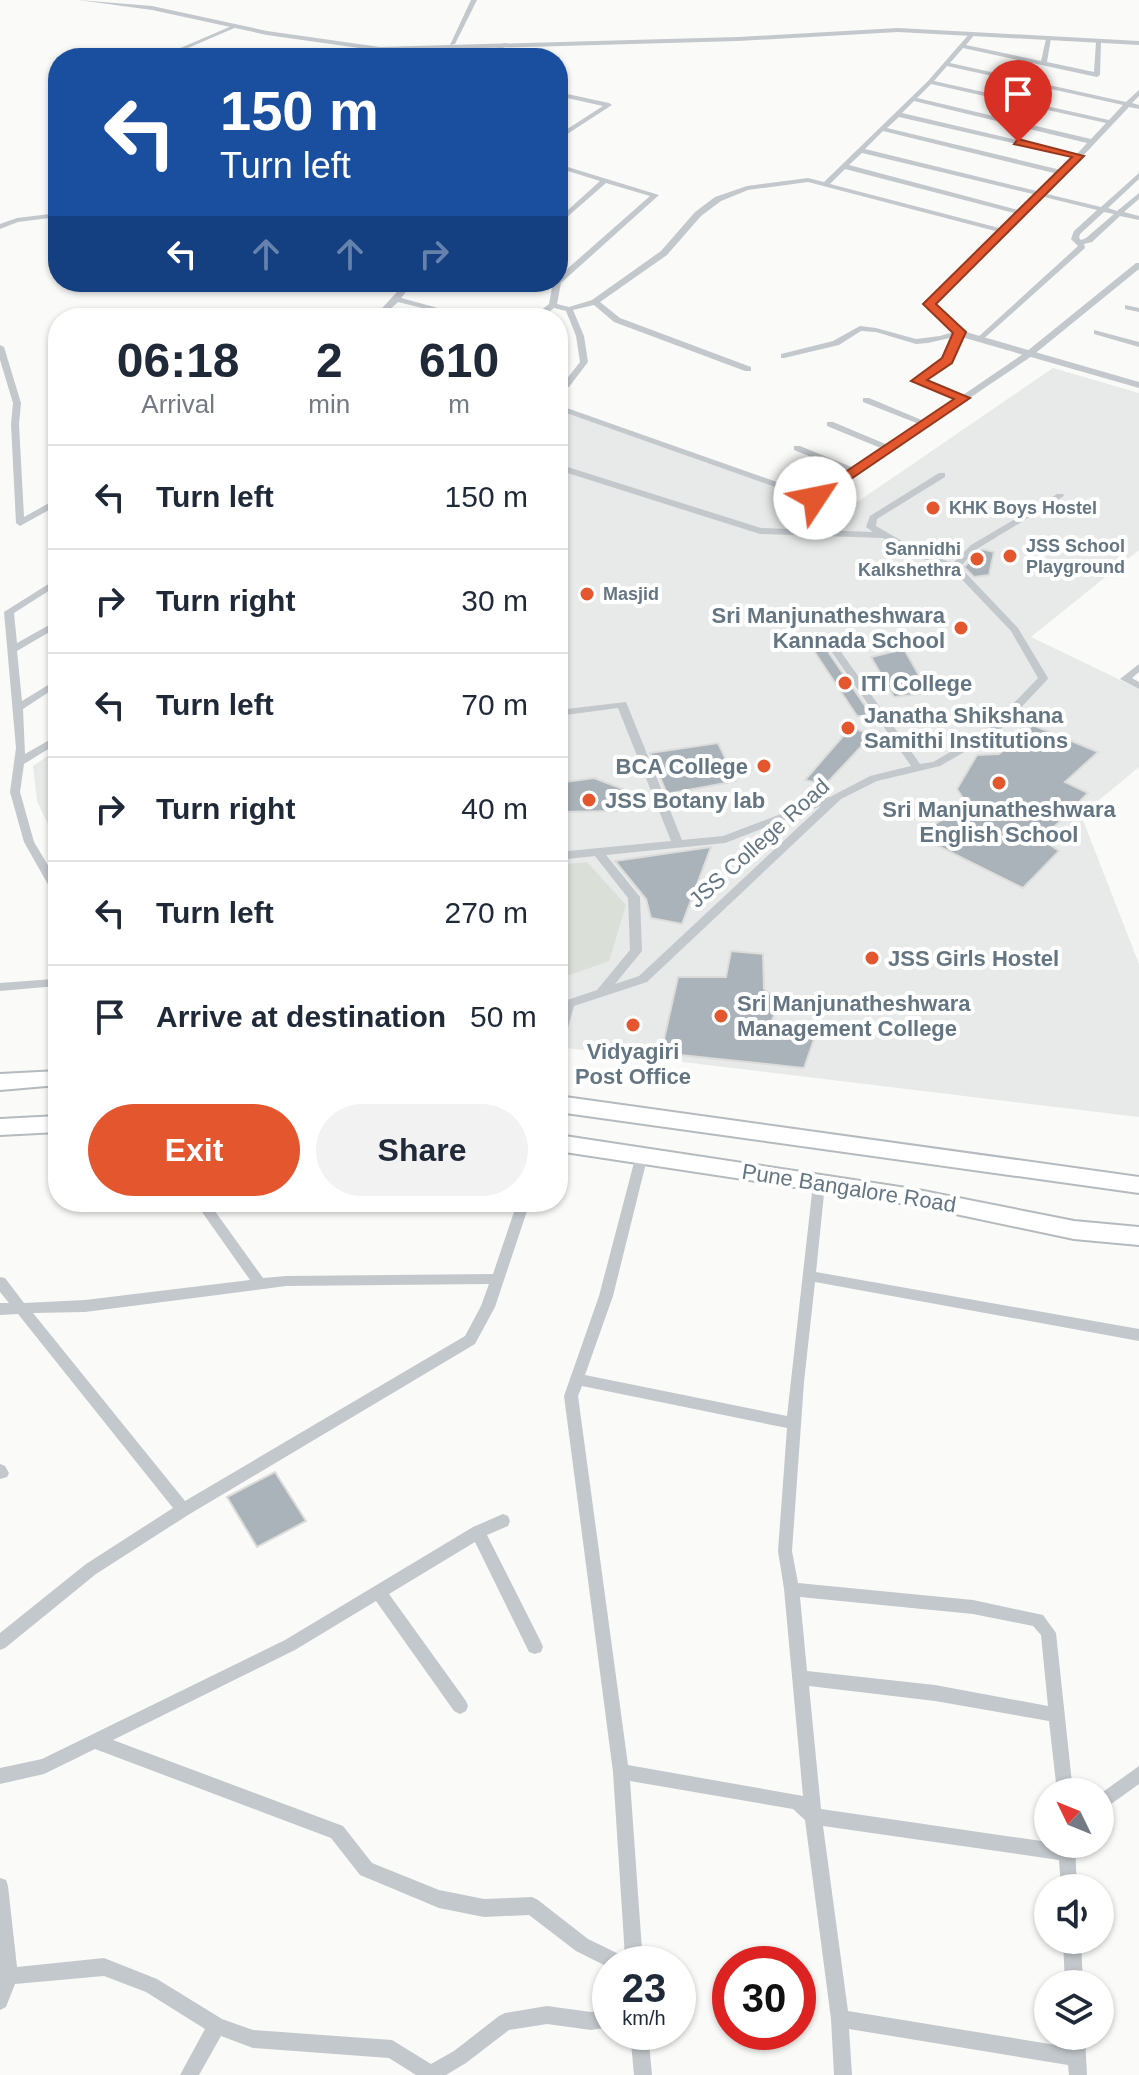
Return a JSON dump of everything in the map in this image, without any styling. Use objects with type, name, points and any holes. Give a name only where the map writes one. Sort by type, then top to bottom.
[{"type":"main road","points":[[0,1082],[48,1079]]},
{"type":"main road","name":"Pune Bangalore Road","points":[[568,1105],[1139,1185]]},
{"type":"main road","points":[[0,1127],[48,1125]]},
{"type":"main road","name":"Pune Bangalore Road","points":[[568,1144],[913,1197],[1074,1230],[1139,1236]]},
{"type":"street","points":[[82,0],[152,8],[236,26],[374,48]]},
{"type":"street","points":[[452,44],[474,0]]},
{"type":"street","points":[[184,48],[236,26]]},
{"type":"street","points":[[394,48],[452,44],[738,39],[898,30],[1139,43]]},
{"type":"street","points":[[825,185],[930,82],[972,34]]},
{"type":"street","points":[[1044,63],[1049,39]]},
{"type":"street","points":[[1097,75],[1099,42]]},
{"type":"street","points":[[499,48],[506,44]]},
{"type":"street","points":[[963,46],[1097,75]]},
{"type":"street","points":[[947,64],[1139,107]]},
{"type":"street","points":[[1087,80],[1097,75]]},
{"type":"street","points":[[930,82],[1111,122]]},
{"type":"street","points":[[1068,91],[1078,86]]},
{"type":"street","points":[[1139,92],[1042,195],[929,304],[960,332],[980,340],[1139,385]]},
{"type":"street","points":[[568,96],[609,105],[568,132]]},
{"type":"street","points":[[912,99],[1093,142]]},
{"type":"street","points":[[896,114],[1079,156]]},
{"type":"street","points":[[882,129],[1063,173]]},
{"type":"street","points":[[859,150],[1139,218]]},
{"type":"street","points":[[843,166],[1023,213]]},
{"type":"street","points":[[568,169],[655,195],[568,272]]},
{"type":"street","points":[[980,340],[1082,246],[1075,239],[1077,233],[1139,175]]},
{"type":"street","points":[[568,214],[605,180]]},
{"type":"street","points":[[568,379],[584,362],[580,336],[569,309],[595,302],[664,253],[698,214],[718,199],[747,188],[808,180],[1004,231]]},
{"type":"street","points":[[1080,243],[1139,195]]},
{"type":"street","points":[[0,227],[17,220],[48,216]]},
{"type":"street","points":[[568,411],[815,498],[1029,354],[1139,265]]},
{"type":"street","points":[[387,308],[402,292]]},
{"type":"street","points":[[549,308],[553,305],[556,292]]},
{"type":"street","points":[[396,299],[425,308]]},
{"type":"street","points":[[595,302],[617,320],[748,369]]},
{"type":"street","points":[[553,305],[565,308]]},
{"type":"street","points":[[1128,307],[1139,310]]},
{"type":"street","points":[[784,356],[836,343],[860,328],[916,343],[931,343],[960,332]]},
{"type":"street","points":[[960,332],[947,360],[917,381],[964,398]]},
{"type":"street","points":[[1097,332],[1139,345]]},
{"type":"street","points":[[0,347],[17,403],[15,424],[20,523],[48,507]]},
{"type":"street","points":[[866,400],[925,424]]},
{"type":"street","points":[[830,424],[889,448]]},
{"type":"street","points":[[797,448],[855,471]]},
{"type":"street","points":[[568,470],[760,531],[885,535]]},
{"type":"street","points":[[942,475],[873,518],[871,527],[918,554],[955,567],[974,547],[1060,496]]},
{"type":"street","name":"JSS College Road","points":[[568,1004],[643,979],[837,797],[874,778],[936,764],[992,732],[1043,678],[1015,630],[955,567]]},
{"type":"street","points":[[48,587],[9,612],[18,708],[19,763],[15,792],[29,842],[48,875]]},
{"type":"street","points":[[12,650],[48,629]]},
{"type":"street","points":[[836,651],[917,768]]},
{"type":"street","points":[[1139,667],[1125,679],[1139,686]]},
{"type":"street","points":[[18,708],[48,688]]},
{"type":"street","points":[[568,712],[622,704],[678,844]]},
{"type":"street","points":[[19,763],[48,744]]},
{"type":"street","points":[[568,855],[725,839],[837,797]]},
{"type":"street","points":[[598,852],[634,897],[636,937],[636,951],[602,992]]},
{"type":"street","points":[[0,987],[48,983]]},
{"type":"street","points":[[633,1946],[621,1772],[571,1396],[606,1296],[642,1155]]},
{"type":"street","points":[[819,1184],[785,1551],[792,1589],[813,1816],[840,2019],[843,2075]]},
{"type":"street","points":[[208,1212],[260,1284]]},
{"type":"street","points":[[0,1643],[91,1569],[183,1510],[470,1340],[488,1307],[521,1212]]},
{"type":"street","points":[[810,1276],[1139,1335]]},
{"type":"street","points":[[0,1309],[85,1306],[260,1284],[498,1279]]},
{"type":"street","points":[[0,1282],[183,1510]]},
{"type":"street","points":[[577,1379],[795,1424]]},
{"type":"street","points":[[0,1776],[44,1766],[290,1645],[478,1532],[503,1521]]},
{"type":"street","points":[[478,1532],[535,1647]]},
{"type":"street","points":[[792,1589],[973,1607],[1038,1620],[1048,1633],[1064,1778]]},
{"type":"street","points":[[378,1591],[460,1706]]},
{"type":"street","points":[[800,1678],[935,1693],[1058,1715]]},
{"type":"street","points":[[94,1741],[337,1832],[366,1869],[439,1899],[484,1908],[532,1906],[592,1950]]},
{"type":"street","points":[[621,1772],[797,1802],[813,1816],[1034,1844]]},
{"type":"street","points":[[1114,1793],[1139,1774]]},
{"type":"street","points":[[0,1886],[4,1977],[0,2001]]},
{"type":"street","points":[[4,1977],[104,1967],[151,1985],[217,2026],[253,2039],[392,2049],[431,2074],[460,2057],[505,2022],[547,2015],[592,2021]]},
{"type":"street","points":[[840,2019],[1078,2066]]},
{"type":"street","points":[[189,2075],[217,2026]]},
{"type":"street","points":[[641,2050],[643,2075]]},
{"type":"shaded area","name":"Janatha Shikshana Samithi Institutions","points":[[1053,368],[1139,393],[1139,550],[1031,637],[1139,689],[1139,767],[1081,815],[1139,964],[1139,1117],[568,1048],[568,408],[847,509]]},
{"type":"shaded area","points":[[48,756],[48,825],[37,801],[33,766]]},
{"type":"shaded area","points":[[587,862],[626,905],[609,961],[568,975],[568,864]]},
{"type":"building","name":"Sannidhi Kalkshethra","points":[[982,549],[994,552],[989,575],[974,577],[964,567]]},
{"type":"building","name":"ITI College","points":[[829,645],[829,653],[872,716],[857,716],[814,651]]},
{"type":"building","points":[[904,649],[929,693],[894,697],[871,657]]},
{"type":"building","points":[[1033,725],[1098,752],[1065,782],[1088,793],[1042,839],[1059,851],[1023,888],[926,840],[939,832],[931,827],[966,803],[957,789],[977,755],[999,754]]},
{"type":"building","points":[[851,727],[872,735],[825,785],[805,780]]},
{"type":"building","points":[[718,743],[736,781],[667,794],[650,753]]},
{"type":"building","name":"JSS Botany lab","points":[[594,778],[623,789],[616,811],[568,812],[568,782]]},
{"type":"building","points":[[711,847],[682,924],[651,918],[646,899],[615,861]]},
{"type":"building","name":"Sri Manjunatheshwara Management College","points":[[731,951],[763,954],[764,989],[779,1001],[768,1032],[814,1039],[804,1068],[661,1053],[678,977],[726,977]]},
{"type":"building","points":[[275,1472],[306,1521],[257,1547],[227,1497]]},
{"type":"place","name":"KHK Boys Hostel","points":[[933,508]]},
{"type":"place","name":"JSS School Playground","points":[[1010,556]]},
{"type":"place","name":"Sannidhi Kalkshethra","points":[[977,559]]},
{"type":"place","name":"Masjid","points":[[587,594]]},
{"type":"place","name":"Sri Manjunatheshwara Kannada School","points":[[961,628]]},
{"type":"place","name":"ITI College","points":[[845,683]]},
{"type":"place","name":"Janatha Shikshana Samithi Institutions","points":[[848,728]]},
{"type":"place","name":"BCA College","points":[[764,766]]},
{"type":"place","name":"Sri Manjunatheshwara English School","points":[[999,783]]},
{"type":"place","name":"JSS Botany lab","points":[[589,800]]},
{"type":"place","name":"JSS Girls Hostel","points":[[872,958]]},
{"type":"place","name":"Sri Manjunatheshwara Management College","points":[[721,1016]]},
{"type":"place","name":"Vidyagiri Post Office","points":[[633,1025]]},
{"type":"route","points":[[815,498],[964,398],[917,381],[947,360],[960,332],[929,304],[1079,156],[1018,142]]}]
